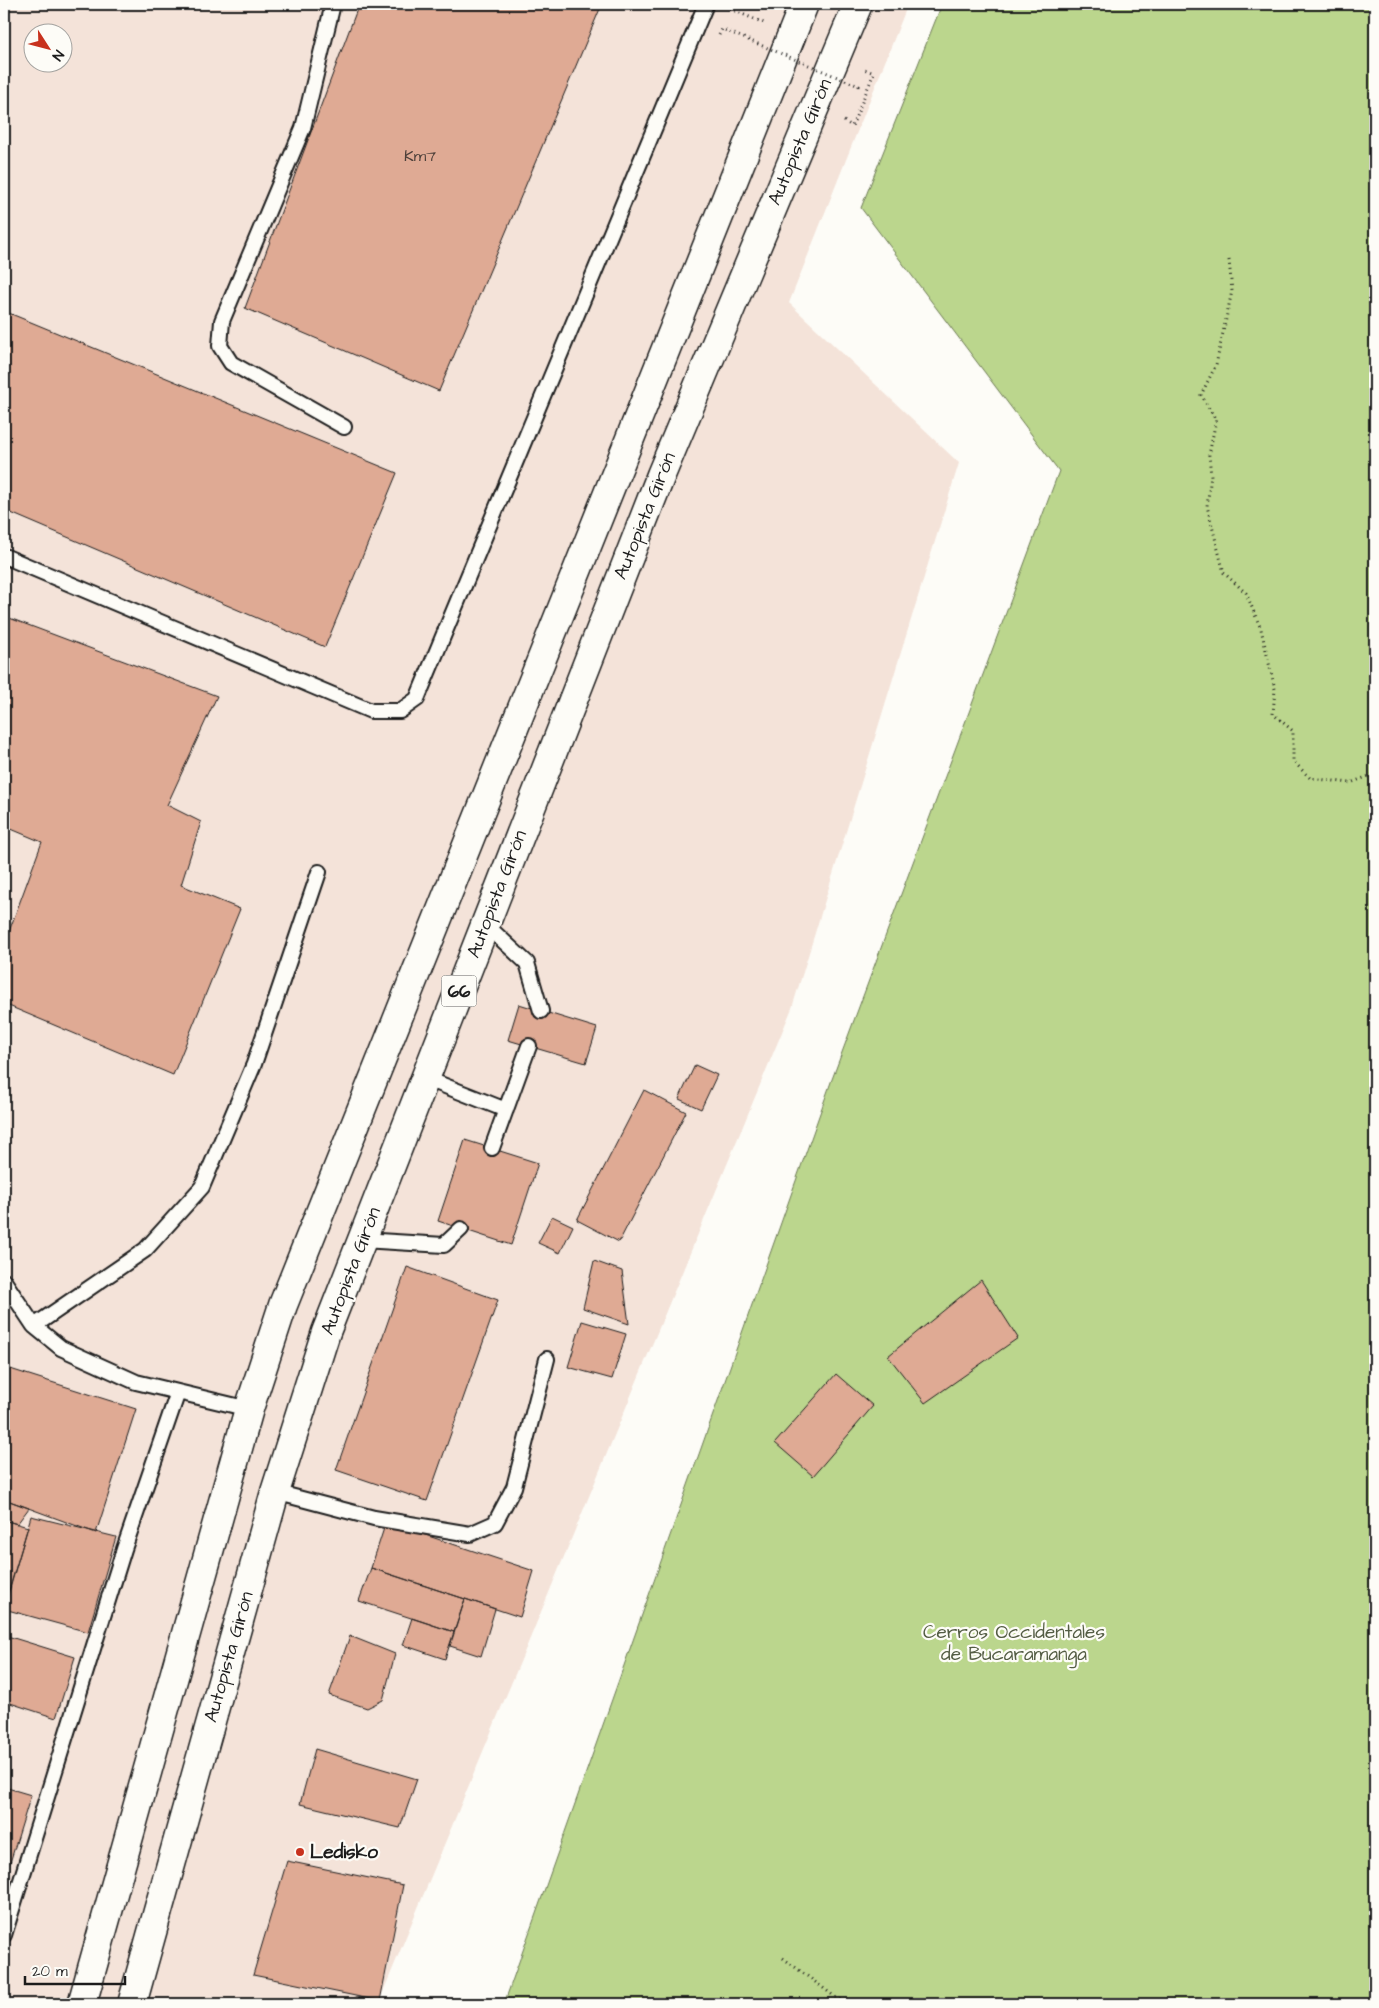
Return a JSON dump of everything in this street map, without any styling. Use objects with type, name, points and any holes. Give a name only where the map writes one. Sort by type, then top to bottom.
[{"type":"highway","name":"66","points":[[82,2004],[249,1409],[286,1296],[804,4]]},
{"type":"highway","name":"Autopista Girón","points":[[132,2004],[275,1492],[326,1332],[661,475],[858,4]]},
{"type":"lane","points":[[333,4],[303,128],[222,321],[220,346],[232,363],[344,428]]},
{"type":"lane","points":[[4,556],[371,712],[400,711],[417,699],[706,4]]},
{"type":"lane","points":[[34,1326],[100,1278],[146,1250],[202,1187],[254,1064],[320,872]]},
{"type":"lane","points":[[485,924],[527,963],[541,1011]]},
{"type":"lane","points":[[492,1148],[529,1046]]},
{"type":"lane","points":[[425,1078],[506,1110]]},
{"type":"lane","points":[[362,1240],[444,1245],[461,1229]]},
{"type":"lane","points":[[4,1281],[34,1326],[61,1348],[136,1382],[249,1409]]},
{"type":"lane","points":[[275,1492],[374,1518],[470,1534],[495,1523],[514,1487],[547,1359]]},
{"type":"lane","points":[[4,1935],[124,1548],[178,1392]]},
{"type":"path","points":[[722,6],[768,24]]},
{"type":"path","points":[[719,35],[722,30],[859,86],[854,98]]},
{"type":"path","points":[[847,114],[844,122],[852,126],[874,73]]},
{"type":"path","points":[[1228,260],[1232,291],[1216,365],[1201,395],[1216,420],[1209,454],[1211,476],[1207,506],[1224,573],[1246,593],[1261,629],[1275,689],[1273,714],[1293,731],[1293,762],[1310,778],[1350,783],[1375,774]]},
{"type":"path","points":[[783,1958],[838,1999],[862,2004]]},
{"type":"shaded area","points":[[4,4],[908,4],[789,303],[959,463],[792,1008],[378,2004],[4,2004]]},
{"type":"green space","name":"Cerros Occidentales de Bucaramanga","points":[[942,4],[1375,4],[1375,2004],[504,2004],[831,1082],[1059,471],[861,208]]},
{"type":"building","points":[[359,4],[602,4],[439,391],[245,308]]},
{"type":"building","points":[[4,311],[397,473],[325,647],[4,510]]},
{"type":"building","points":[[4,616],[217,696],[167,805],[201,822],[181,885],[240,909],[173,1075],[4,1004],[4,945],[42,842],[4,826]]},
{"type":"building","points":[[519,1004],[597,1028],[586,1063],[508,1040]]},
{"type":"building","points":[[695,1065],[717,1075],[701,1109],[679,1099]]},
{"type":"building","points":[[644,1090],[686,1112],[619,1242],[577,1220]]},
{"type":"building","points":[[465,1140],[538,1163],[511,1245],[438,1221]]},
{"type":"building","points":[[552,1216],[573,1226],[560,1253],[538,1243]]},
{"type":"building","points":[[594,1261],[622,1271],[629,1324],[583,1308]]},
{"type":"building","points":[[407,1267],[498,1300],[427,1501],[336,1470]]},
{"type":"building","points":[[981,1280],[1018,1338],[925,1403],[888,1356]]},
{"type":"building","points":[[582,1321],[626,1334],[612,1379],[568,1367]]},
{"type":"building","points":[[4,1367],[136,1409],[96,1533],[4,1499]]},
{"type":"building","points":[[836,1374],[873,1406],[813,1476],[775,1443]]},
{"type":"building","points":[[4,1499],[29,1508],[17,1524],[4,1520]]},
{"type":"building","points":[[31,1516],[116,1537],[88,1632],[4,1609]]},
{"type":"building","points":[[4,1520],[28,1527],[9,1590],[4,1588]]},
{"type":"building","points":[[386,1522],[534,1571],[520,1617],[371,1568]]},
{"type":"building","points":[[371,1568],[465,1599],[454,1632],[359,1601]]},
{"type":"building","points":[[465,1599],[495,1609],[481,1656],[450,1646]]},
{"type":"building","points":[[412,1618],[454,1632],[445,1659],[403,1645]]},
{"type":"building","points":[[4,1635],[75,1657],[56,1718],[4,1701]]},
{"type":"building","points":[[350,1636],[395,1654],[383,1700],[367,1708],[329,1695]]},
{"type":"building","points":[[315,1749],[417,1779],[400,1828],[300,1804]]},
{"type":"building","points":[[4,1787],[31,1795],[4,1882]]},
{"type":"building","points":[[287,1861],[403,1885],[380,2001],[253,1975]]},
{"type":"place","name":"Ledisko","points":[[300,1852]]}]
